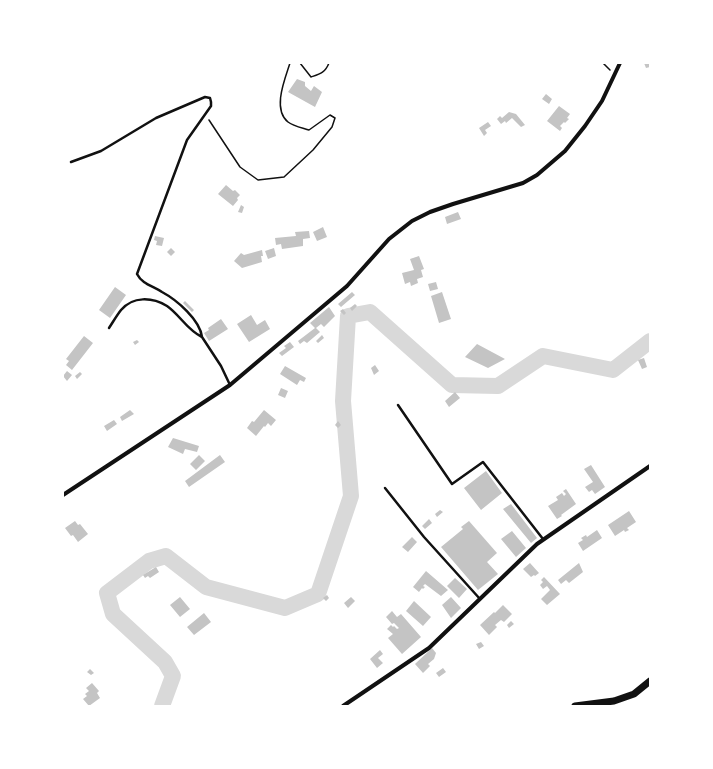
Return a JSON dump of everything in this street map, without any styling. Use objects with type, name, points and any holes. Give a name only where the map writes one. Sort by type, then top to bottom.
[{"type":"street","points":[[63,495],[230,384],[347,286],[389,239],[412,221],[430,212],[453,204],[523,183],[536,175],[565,151],[585,126],[602,101],[620,63]]},
{"type":"street","points":[[344,706],[429,648],[536,544],[650,466]]},
{"type":"street","points":[[575,706],[614,701],[634,694],[650,680]]},
{"type":"lane","points":[[71,162],[101,151],[156,118],[205,97],[210,98],[211,106],[187,140],[137,274],[140,280],[179,303],[192,317],[230,384]]},
{"type":"lane","points":[[109,328],[121,310],[131,302],[150,299],[166,306],[195,334],[202,337]]},
{"type":"lane","points":[[398,405],[452,484],[483,462],[543,539]]},
{"type":"lane","points":[[385,488],[424,537],[480,599]]},
{"type":"path","points":[[206,115],[240,167],[258,180],[284,177],[313,150],[332,127],[335,118],[330,115],[309,130],[288,123],[282,112],[279,101],[290,63]]},
{"type":"path","points":[[300,63],[311,77],[326,70],[329,63]]},
{"type":"path","points":[[603,63],[614,73]]},
{"type":"building","points":[[644,63],[650,63],[650,67],[646,68]]},
{"type":"building","points":[[297,79],[305,82],[305,86],[311,91],[314,86],[322,92],[315,107],[288,92]]},
{"type":"building","points":[[546,94],[552,99],[549,104],[542,99]]},
{"type":"building","points":[[559,106],[570,114],[567,118],[569,119],[560,126],[562,128],[560,131],[547,121]]},
{"type":"building","points":[[509,112],[516,114],[525,125],[521,127],[512,118],[506,123],[505,121],[501,124],[497,119],[500,116],[502,118]]},
{"type":"building","points":[[488,122],[491,126],[485,130],[487,133],[484,136],[479,128]]},
{"type":"building","points":[[226,185],[240,195],[233,206],[218,194]]},
{"type":"building","points":[[241,205],[244,207],[242,213],[238,212]]},
{"type":"building","points":[[458,212],[461,219],[447,224],[445,217]]},
{"type":"building","points":[[323,227],[327,237],[317,241],[313,232]]},
{"type":"building","points":[[309,231],[310,238],[303,239],[303,246],[282,249],[281,244],[276,245],[275,238],[296,236],[295,232]]},
{"type":"building","points":[[155,236],[164,238],[162,246],[156,245],[157,241],[154,240]]},
{"type":"building","points":[[171,248],[175,252],[171,256],[167,252]]},
{"type":"building","points":[[274,248],[276,256],[268,259],[265,251]]},
{"type":"building","points":[[262,250],[262,262],[242,268],[234,261],[241,253],[244,255]]},
{"type":"building","points":[[419,256],[424,269],[421,270],[423,277],[417,279],[418,283],[411,286],[410,282],[405,284],[402,273],[414,270],[410,259]]},
{"type":"building","points":[[436,282],[438,289],[430,291],[428,284]]},
{"type":"building","points":[[115,287],[126,295],[110,318],[99,310]]},
{"type":"building","points":[[352,292],[355,295],[341,307],[338,304]]},
{"type":"building","points":[[442,292],[451,319],[439,323],[431,296]]},
{"type":"building","points":[[185,301],[194,310],[192,312],[183,303]]},
{"type":"building","points":[[355,304],[357,306],[352,311],[350,308]]},
{"type":"building","points":[[329,307],[335,316],[324,327],[321,324],[316,328],[320,332],[307,343],[304,341],[300,344],[298,341],[315,328],[310,323]]},
{"type":"building","points":[[343,309],[346,313],[344,315],[340,311]]},
{"type":"building","points":[[251,315],[257,325],[265,320],[270,329],[249,342],[237,324]]},
{"type":"building","points":[[221,319],[228,329],[209,341],[204,333],[209,330],[208,328]]},
{"type":"building","points":[[322,335],[324,338],[318,343],[316,341]]},
{"type":"building","points":[[84,336],[93,343],[72,370],[66,365],[69,361],[66,359]]},
{"type":"building","points":[[137,340],[139,342],[135,345],[133,342]]},
{"type":"building","points":[[290,342],[294,347],[282,356],[279,353],[286,348],[284,346]]},
{"type":"building","points":[[477,344],[505,359],[488,368],[465,357]]},
{"type":"building","points":[[644,358],[647,367],[642,369],[638,360]]},
{"type":"building","points":[[375,365],[379,371],[374,375],[371,368]]},
{"type":"building","points":[[285,366],[306,378],[304,382],[300,380],[297,385],[280,374]]},
{"type":"building","points":[[67,371],[72,375],[67,381],[63,376]]},
{"type":"building","points":[[80,372],[82,374],[77,379],[75,376]]},
{"type":"building","points":[[281,388],[288,391],[285,398],[278,395]]},
{"type":"building","points":[[455,392],[460,398],[449,407],[445,401]]},
{"type":"building","points":[[130,410],[134,414],[122,421],[120,417]]},
{"type":"building","points":[[264,410],[276,420],[271,426],[268,423],[265,427],[264,426],[256,436],[247,428]]},
{"type":"building","points":[[114,420],[117,424],[107,431],[104,426]]},
{"type":"building","points":[[338,421],[341,425],[338,428],[335,425]]},
{"type":"building","points":[[173,438],[199,446],[197,452],[185,449],[183,454],[168,447]]},
{"type":"building","points":[[199,455],[205,461],[196,470],[190,464]]},
{"type":"building","points":[[220,455],[225,462],[189,487],[185,481]]},
{"type":"building","points":[[591,465],[605,487],[595,494],[592,490],[589,492],[585,487],[593,482],[584,469]]},
{"type":"building","points":[[486,471],[502,493],[481,510],[464,488]]},
{"type":"building","points":[[566,489],[576,504],[557,519],[548,506],[558,500],[556,497],[562,493],[564,496],[566,494],[563,491]]},
{"type":"building","points":[[511,504],[537,538],[531,543],[503,509]]},
{"type":"building","points":[[440,510],[443,512],[437,517],[435,514]]},
{"type":"building","points":[[629,511],[636,522],[627,528],[629,530],[625,532],[624,530],[615,536],[608,525]]},
{"type":"building","points":[[429,519],[432,523],[425,529],[422,526]]},
{"type":"building","points":[[75,521],[78,525],[80,524],[88,534],[78,542],[65,528]]},
{"type":"building","points":[[469,521],[497,553],[487,562],[498,574],[478,590],[441,547],[463,529],[461,527]]},
{"type":"building","points":[[597,530],[602,538],[583,551],[578,543],[583,540],[581,538],[586,535],[587,537]]},
{"type":"building","points":[[512,531],[526,548],[516,557],[501,539]]},
{"type":"building","points":[[412,537],[417,542],[408,552],[402,547]]},
{"type":"building","points":[[530,563],[539,573],[531,577],[523,569]]},
{"type":"building","points":[[579,563],[583,572],[569,583],[566,580],[561,584],[558,580]]},
{"type":"building","points":[[156,567],[159,572],[150,578],[148,576],[145,578],[143,575]]},
{"type":"building","points":[[426,571],[448,590],[441,596],[425,584],[423,586],[425,587],[419,592],[413,587]]},
{"type":"building","points":[[544,577],[560,594],[547,605],[541,599],[550,590],[547,586],[543,589],[540,585],[543,582],[541,580]]},
{"type":"building","points":[[455,578],[467,589],[459,598],[447,586]]},
{"type":"building","points":[[327,595],[329,598],[326,601],[323,598]]},
{"type":"building","points":[[180,597],[190,609],[180,617],[170,605]]},
{"type":"building","points":[[351,597],[355,601],[348,608],[344,603]]},
{"type":"building","points":[[451,597],[461,608],[451,618],[442,605]]},
{"type":"building","points":[[414,601],[431,617],[423,626],[406,611]]},
{"type":"building","points":[[503,605],[512,614],[504,622],[501,620],[495,625],[497,627],[489,635],[480,625]]},
{"type":"building","points":[[392,611],[397,617],[401,614],[421,637],[402,654],[388,638],[393,634],[387,629],[391,625],[397,629],[399,628],[394,623],[392,624],[386,617]]},
{"type":"building","points":[[204,613],[211,622],[194,635],[187,627]]},
{"type":"building","points":[[511,621],[514,624],[509,628],[507,625]]},
{"type":"building","points":[[481,642],[484,646],[479,649],[476,644]]},
{"type":"building","points":[[432,648],[436,653],[434,659],[428,664],[430,666],[423,673],[415,664]]},
{"type":"building","points":[[380,650],[383,654],[378,658],[383,663],[377,668],[370,659]]},
{"type":"building","points":[[443,668],[446,672],[439,677],[436,673]]},
{"type":"building","points":[[90,669],[94,673],[91,675],[87,672]]},
{"type":"building","points":[[92,683],[99,691],[97,693],[100,698],[89,706],[83,699],[87,696],[85,694],[89,691],[86,688]]},
{"type":"waterway","points":[[162,706],[173,676],[165,662],[113,614],[107,593],[149,561],[166,556],[206,587],[285,608],[318,594],[351,496],[343,401],[348,316],[370,312],[452,385],[498,386],[543,356],[613,370],[650,341]]}]
